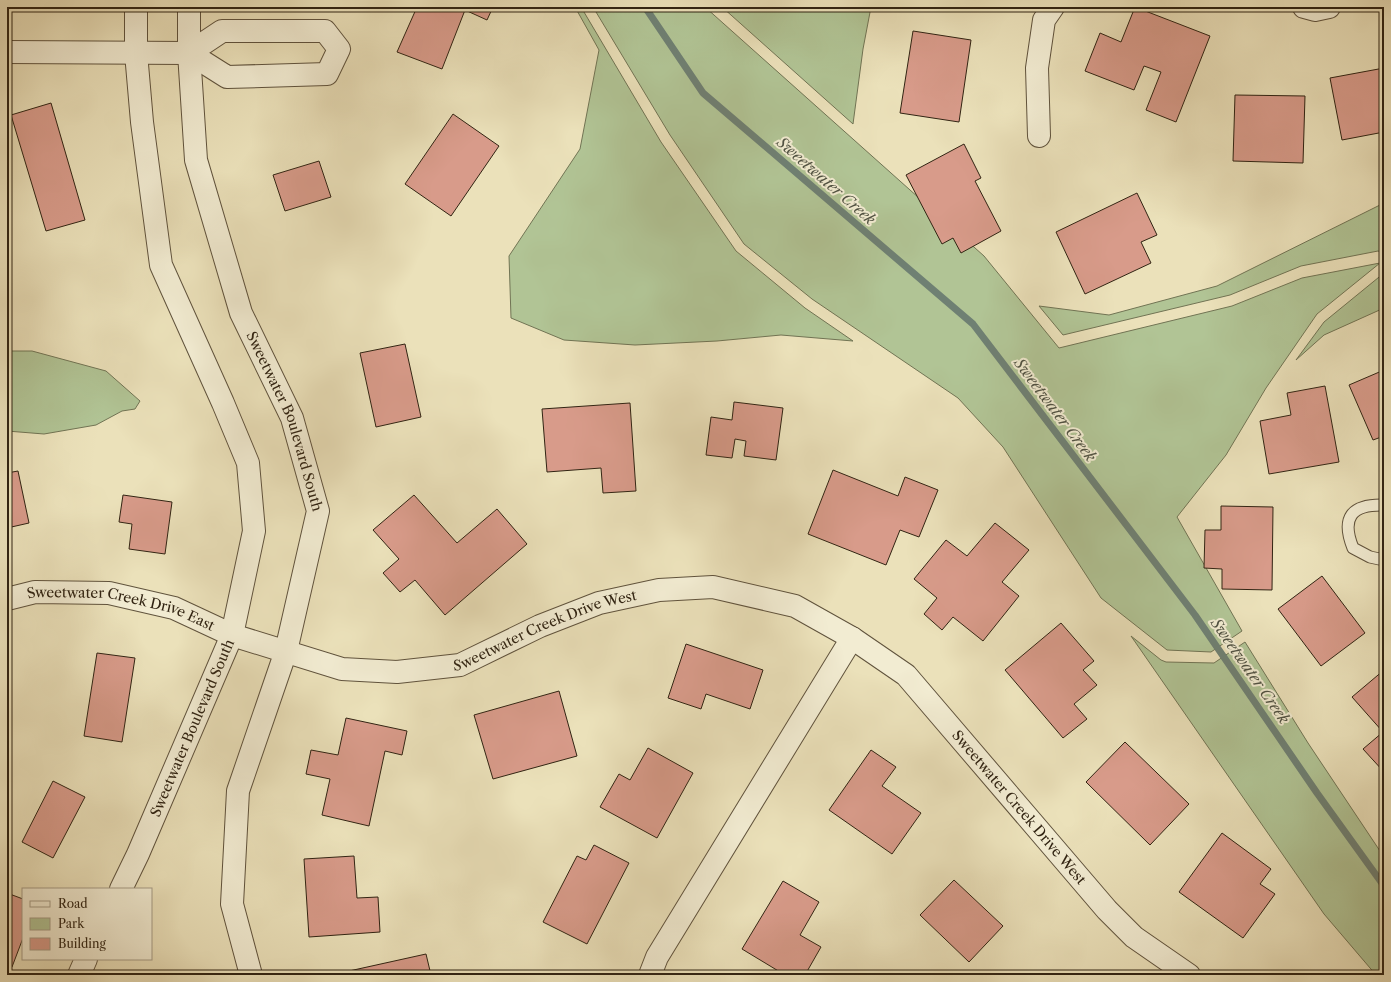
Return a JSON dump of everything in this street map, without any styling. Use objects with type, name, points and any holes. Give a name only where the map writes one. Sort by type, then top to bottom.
[{"type":"street","name":"Sweetwater Boulevard South","points":[[121,888],[138,854],[232,635],[254,531],[248,463],[223,402],[161,266],[142,122],[136,53],[136,7]]},
{"type":"street","name":"Sweetwater Boulevard South","points":[[189,7],[189,53],[196,160],[241,313],[292,418],[318,512],[286,651],[238,791],[232,904],[251,975]]},
{"type":"street","points":[[1040,136],[1037,68],[1044,20],[1053,7]]},
{"type":"street","points":[[1304,7],[1315,10],[1329,7]]},
{"type":"street","points":[[7,52],[189,53],[228,77],[243,77],[327,74],[339,49],[325,31],[222,30],[189,53]]},
{"type":"street","name":"Sweetwater Creek Drive West","points":[[232,635],[342,668],[397,672],[460,665],[540,626],[599,603],[659,590],[713,587],[795,606],[852,638],[906,676],[1107,910],[1134,937],[1189,975]]},
{"type":"street","name":"Sweetwater Creek Drive East","points":[[7,599],[35,592],[109,593],[174,608],[232,635]]},
{"type":"street","points":[[650,975],[657,957],[852,638]]},
{"type":"street","points":[[79,975],[86,960]]},
{"type":"lane","points":[[1384,505],[1373,505],[1361,508],[1352,513],[1348,521],[1349,538],[1353,548],[1370,557],[1384,560]]},
{"type":"green space","points":[[575,7],[581,7],[661,142],[736,251],[805,308],[853,341],[781,335],[717,341],[635,345],[564,340],[511,318],[509,256],[580,149],[599,50]]},
{"type":"green space","points":[[593,7],[705,7],[984,256],[1059,348],[1232,306],[1302,278],[1380,263],[1317,314],[1266,388],[1226,455],[1177,517],[1242,631],[1211,652],[1167,650],[1101,598],[1003,447],[958,398],[812,299],[744,244],[670,135]]},
{"type":"green space","points":[[722,7],[871,7],[863,49],[853,124]]},
{"type":"green space","points":[[1384,203],[1384,253],[1378,251],[1301,266],[1230,295],[1063,335],[1039,306],[1109,315],[1217,286]]},
{"type":"green space","points":[[1384,273],[1384,308],[1324,335],[1296,360],[1324,322]]},
{"type":"green space","points":[[7,351],[32,351],[106,371],[140,401],[135,409],[122,411],[96,425],[44,434],[7,431]]},
{"type":"green space","points":[[1131,636],[1161,660],[1166,662],[1214,663],[1245,642],[1308,743],[1384,857],[1384,975],[1376,975],[1324,914]]},
{"type":"building","points":[[417,7],[493,7],[487,20],[465,10],[442,69],[397,52]]},
{"type":"building","points":[[1135,7],[1210,36],[1176,122],[1146,110],[1161,72],[1144,66],[1134,90],[1085,71],[1100,33],[1121,42]]},
{"type":"building","points":[[913,31],[971,40],[959,122],[900,113]]},
{"type":"building","points":[[1384,68],[1384,132],[1342,140],[1330,78]]},
{"type":"building","points":[[1235,95],[1305,96],[1303,163],[1233,161]]},
{"type":"building","points":[[51,103],[85,220],[46,231],[11,115]]},
{"type":"building","points":[[453,114],[499,146],[451,216],[405,184]]},
{"type":"building","points":[[964,144],[981,178],[975,181],[1001,231],[961,253],[953,238],[942,244],[906,175]]},
{"type":"building","points":[[319,161],[331,197],[285,211],[273,175]]},
{"type":"building","points":[[1137,193],[1157,235],[1141,242],[1151,263],[1085,294],[1056,232]]},
{"type":"building","points":[[405,344],[421,417],[376,427],[360,353]]},
{"type":"building","points":[[1384,370],[1384,436],[1373,440],[1349,385]]},
{"type":"building","points":[[1325,386],[1339,462],[1269,474],[1260,421],[1291,415],[1287,393]]},
{"type":"building","points":[[734,402],[783,408],[776,460],[744,456],[746,441],[735,439],[732,458],[706,455],[711,417],[732,420]]},
{"type":"building","points":[[630,403],[636,491],[603,493],[601,468],[547,472],[542,409]]},
{"type":"building","points":[[833,470],[898,496],[905,477],[938,490],[919,537],[900,530],[886,565],[808,534]]},
{"type":"building","points":[[18,471],[29,523],[7,528],[7,473]]},
{"type":"building","points":[[123,495],[172,502],[165,554],[129,549],[132,524],[119,522]]},
{"type":"building","points":[[414,495],[457,543],[497,509],[527,544],[445,615],[415,580],[400,592],[383,573],[399,559],[373,530]]},
{"type":"building","points":[[1221,506],[1273,507],[1272,590],[1222,589],[1222,569],[1204,568],[1205,530],[1221,530]]},
{"type":"building","points":[[995,523],[1029,550],[1002,582],[1019,596],[983,641],[953,617],[942,630],[924,614],[937,598],[914,579],[946,540],[967,556]]},
{"type":"building","points":[[1322,576],[1365,633],[1321,666],[1278,609]]},
{"type":"building","points":[[1061,623],[1094,661],[1083,670],[1097,685],[1074,704],[1087,719],[1063,738],[1005,670]]},
{"type":"building","points":[[686,644],[763,670],[750,709],[706,694],[701,709],[668,698]]},
{"type":"building","points":[[97,653],[135,658],[122,742],[84,736]]},
{"type":"building","points":[[1384,670],[1384,772],[1363,749],[1383,732],[1352,697]]},
{"type":"building","points":[[559,691],[577,756],[493,779],[474,715]]},
{"type":"building","points":[[346,718],[407,731],[402,755],[385,751],[369,826],[322,815],[330,779],[306,774],[311,750],[338,755]]},
{"type":"building","points":[[1125,742],[1189,804],[1150,845],[1086,782]]},
{"type":"building","points":[[648,748],[693,773],[657,838],[600,807],[619,774],[630,780]]},
{"type":"building","points":[[871,750],[896,767],[882,786],[921,813],[892,854],[829,810]]},
{"type":"building","points":[[53,781],[85,797],[53,858],[22,842]]},
{"type":"building","points":[[1222,833],[1271,869],[1260,884],[1275,894],[1243,938],[1179,892]]},
{"type":"building","points":[[594,845],[629,863],[587,944],[543,922],[577,856],[586,860]]},
{"type":"building","points":[[354,856],[357,898],[378,897],[380,932],[309,937],[304,859]]},
{"type":"building","points":[[954,880],[1003,926],[969,962],[920,915]]},
{"type":"building","points":[[783,881],[819,902],[800,935],[821,947],[805,975],[785,975],[742,949]]},
{"type":"building","points":[[7,893],[22,899],[22,941],[12,967],[7,966]]},
{"type":"building","points":[[426,954],[431,975],[331,975]]},
{"type":"waterway","name":"Sweetwater Creek","points":[[645,7],[703,93],[973,324],[1195,615],[1317,793],[1384,886]]}]
